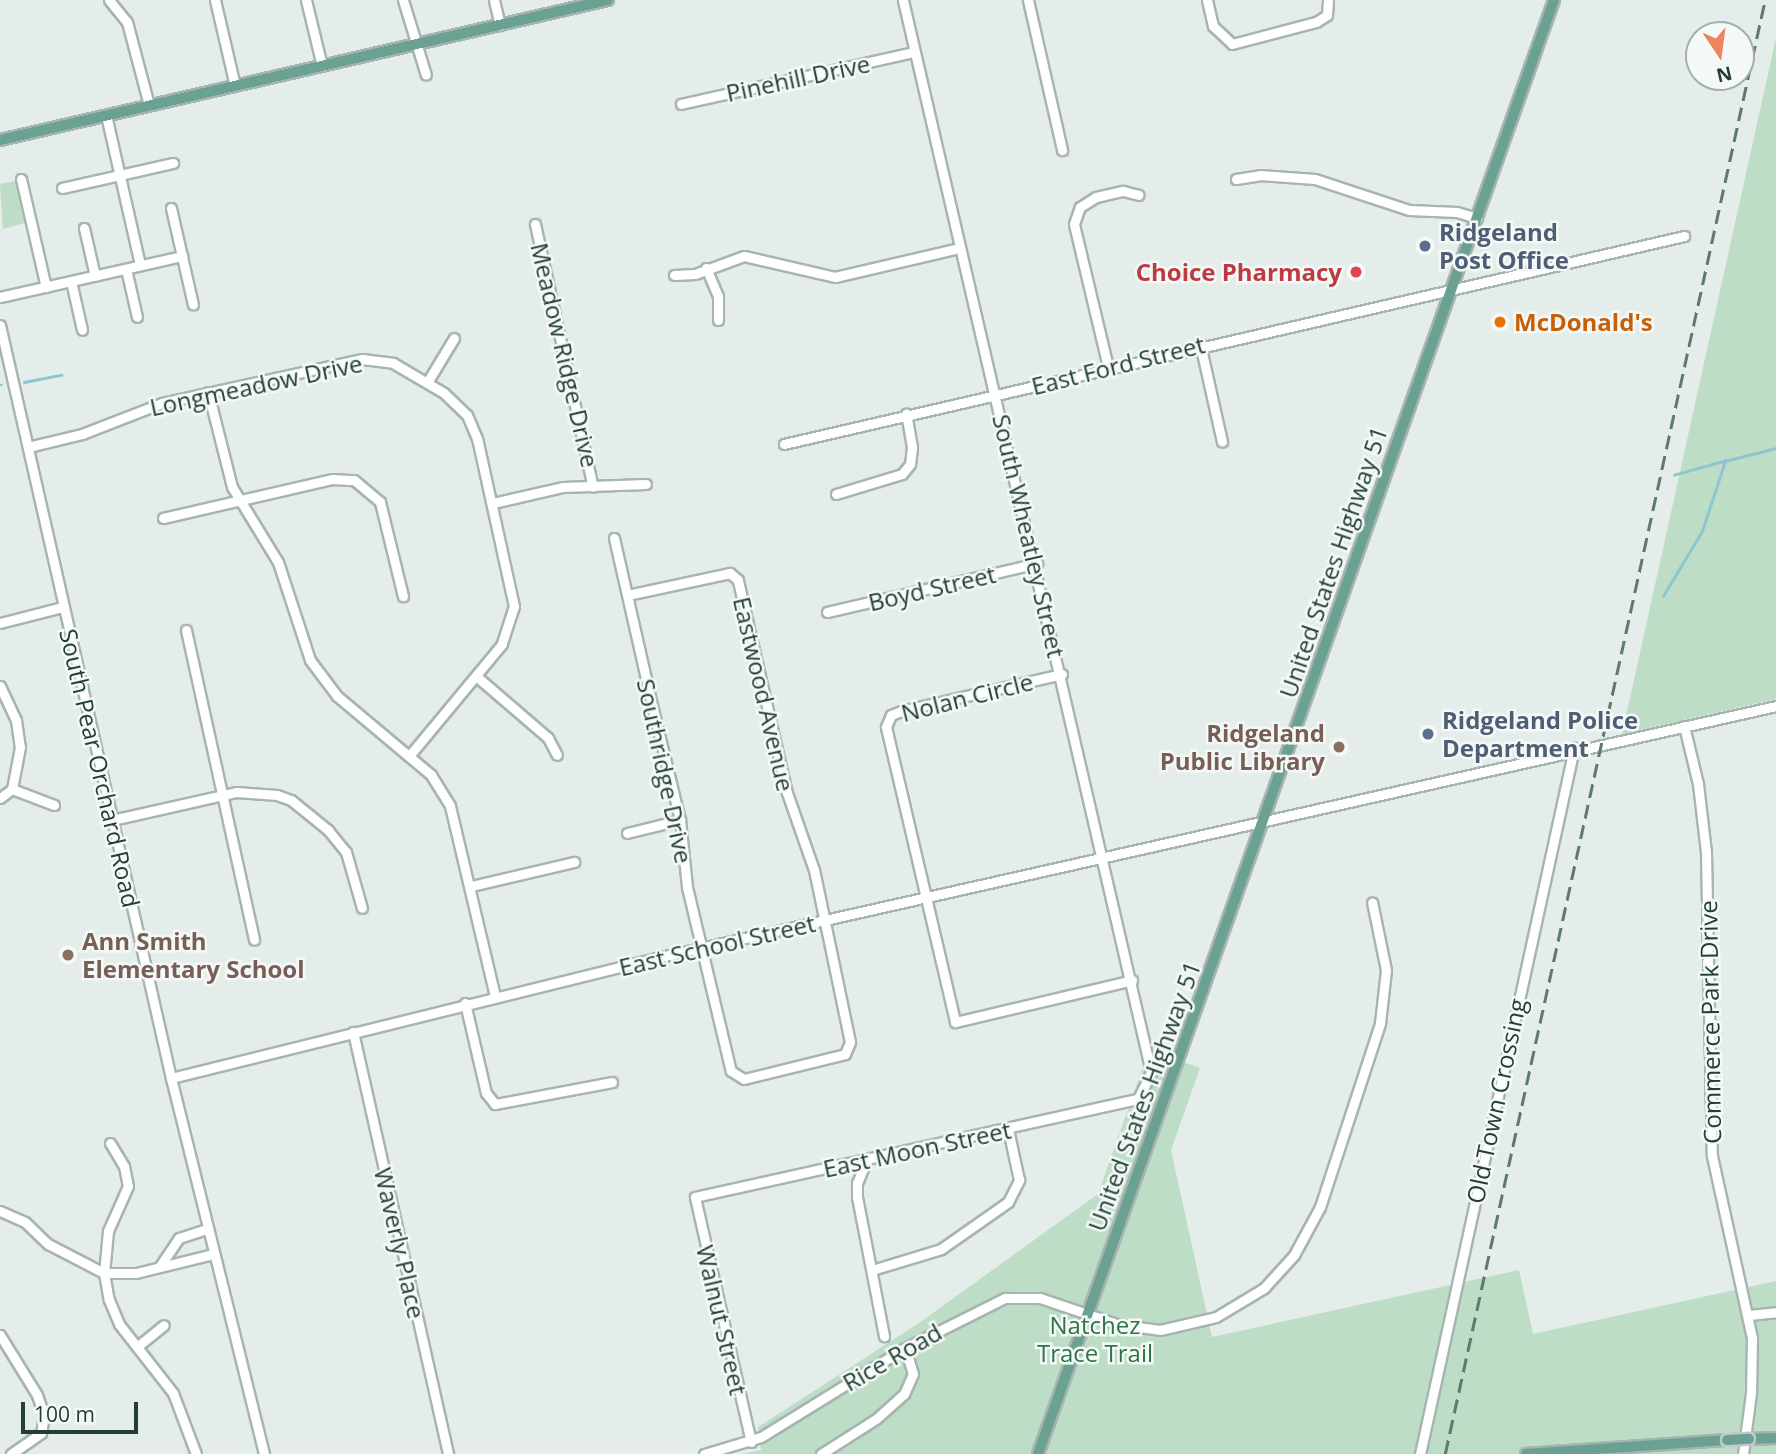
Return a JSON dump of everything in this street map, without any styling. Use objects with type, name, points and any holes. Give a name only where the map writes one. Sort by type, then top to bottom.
[{"type":"main road","name":"United States Highway 51","points":[[1038,1454],[1554,0]]},
{"type":"main road","points":[[0,140],[601,1]]},
{"type":"main road","points":[[1526,1454],[1776,1438]]},
{"type":"street","points":[[109,0],[133,37],[149,105]]},
{"type":"street","points":[[215,0],[235,86]]},
{"type":"street","points":[[306,0],[322,66]]},
{"type":"street","points":[[403,0],[426,75]]},
{"type":"street","points":[[494,0],[500,25]]},
{"type":"street","name":"South Wheatley Street","points":[[903,0],[1037,563],[1132,980],[1151,1072],[1138,1098]]},
{"type":"street","points":[[1028,0],[1062,150]]},
{"type":"street","points":[[1207,0],[1213,26],[1232,44],[1316,22],[1327,15],[1328,0]]},
{"type":"street","name":"Pinehill Drive","points":[[681,104],[914,52]]},
{"type":"street","points":[[106,115],[140,265]]},
{"type":"street","points":[[62,188],[173,163]]},
{"type":"street","points":[[1236,179],[1260,175],[1315,179],[1409,211],[1457,212],[1477,218]]},
{"type":"street","points":[[21,179],[46,287]]},
{"type":"street","points":[[1108,367],[1074,224],[1080,207],[1097,197],[1124,191],[1139,195]]},
{"type":"street","points":[[171,208],[193,305]]},
{"type":"street","name":"Meadow Ridge Drive","points":[[536,224],[593,486]]},
{"type":"street","points":[[84,228],[95,276]]},
{"type":"street","name":"East Ford Street","points":[[785,444],[1200,344],[1684,236]]},
{"type":"street","points":[[674,275],[744,256],[835,277],[960,248]]},
{"type":"street","points":[[0,297],[182,256]]},
{"type":"street","points":[[126,268],[137,317]]},
{"type":"street","points":[[706,268],[718,296],[718,320]]},
{"type":"street","points":[[71,281],[82,330]]},
{"type":"street","name":"South Pear Orchard Road","points":[[0,325],[171,1078],[264,1454]]},
{"type":"street","points":[[428,381],[454,338]]},
{"type":"street","points":[[1200,344],[1222,442]]},
{"type":"street","name":"Longmeadow Drive","points":[[28,447],[208,392],[362,359],[393,363],[428,381],[458,405],[473,427],[493,503],[514,606],[502,644],[410,756]]},
{"type":"street","points":[[208,392],[237,500],[278,562],[301,643],[316,670],[337,696],[430,775],[450,806],[495,996]]},
{"type":"street","points":[[836,494],[902,474],[910,464],[912,447],[906,414]]},
{"type":"street","points":[[163,518],[332,479],[362,484],[375,495],[384,511],[403,596]]},
{"type":"street","points":[[493,503],[550,490],[646,484]]},
{"type":"street","points":[[614,538],[626,595]]},
{"type":"street","name":"Boyd Street","points":[[827,612],[1037,563]]},
{"type":"street","name":"Eastwood Avenue","points":[[626,595],[735,575],[787,793],[814,870],[823,920]]},
{"type":"street","name":"Southridge Drive","points":[[626,595],[680,820],[687,887],[731,1071],[744,1079],[849,1051],[823,920]]},
{"type":"street","points":[[0,623],[62,607]]},
{"type":"street","points":[[186,630],[254,940]]},
{"type":"street","name":"Nolan Circle","points":[[927,897],[886,726],[891,715],[1062,674]]},
{"type":"street","points":[[476,676],[548,738],[557,755]]},
{"type":"street","points":[[0,685],[16,720],[20,747],[12,789],[0,798]]},
{"type":"street","name":"East School Street","points":[[171,1078],[466,1003],[702,948],[1574,748],[1776,706]]},
{"type":"street","name":"Commerce Park Drive","points":[[1684,726],[1698,785],[1706,852],[1712,1156],[1725,1227],[1749,1315],[1753,1369],[1743,1454]]},
{"type":"street","name":"Old Town Crossing","points":[[1420,1454],[1574,748]]},
{"type":"street","points":[[12,789],[54,805]]},
{"type":"street","points":[[112,820],[223,794],[251,790],[277,795],[291,800],[328,830],[351,863],[362,908]]},
{"type":"street","points":[[627,834],[680,820]]},
{"type":"street","points":[[471,886],[574,862]]},
{"type":"street","points":[[927,897],[955,1022],[1132,980]]},
{"type":"street","name":"Rice Road","points":[[704,1454],[751,1442],[905,1348],[1005,1298],[1040,1298],[1089,1312],[1117,1324],[1160,1330],[1192,1326],[1251,1297],[1294,1255],[1320,1207],[1380,1023],[1386,970],[1372,902]]},
{"type":"street","points":[[466,1003],[486,1093],[495,1104],[612,1082]]},
{"type":"street","name":"Waverly Place","points":[[353,1032],[448,1454]]},
{"type":"street","name":"East Moon Street","points":[[695,1197],[866,1161],[1138,1098]]},
{"type":"street","points":[[872,1270],[941,1249],[1009,1202],[1019,1180],[1008,1129]]},
{"type":"street","points":[[110,1143],[124,1166],[128,1186],[108,1231],[104,1273],[119,1324],[173,1392],[196,1454]]},
{"type":"street","points":[[866,1161],[857,1183],[857,1197],[884,1336]]},
{"type":"street","name":"Walnut Street","points":[[695,1197],[751,1442]]},
{"type":"street","points":[[0,1211],[25,1222],[48,1244],[104,1273],[136,1273],[213,1254]]},
{"type":"street","points":[[160,1266],[178,1238],[207,1228]]},
{"type":"street","points":[[1749,1315],[1776,1312]]},
{"type":"street","points":[[138,1346],[164,1325]]},
{"type":"street","points":[[0,1335],[37,1395],[44,1415],[41,1433],[11,1454]]},
{"type":"street","points":[[821,1454],[876,1419],[904,1394],[913,1374],[905,1348]]},
{"type":"green space","points":[[1776,38],[1776,699],[1622,734]]},
{"type":"green space","points":[[15,181],[25,223],[3,229],[0,184]]},
{"type":"green space","name":"Natchez Trace Trail","points":[[1149,1050],[1200,1068],[1171,1150],[1212,1337],[1519,1270],[1533,1334],[1776,1281],[1776,1454],[741,1454],[761,1450],[758,1427],[919,1323],[1098,1194]]},
{"type":"waterway","points":[[24,382],[61,375]]},
{"type":"waterway","points":[[1725,461],[1776,448]]},
{"type":"waterway","points":[[1663,596],[1702,531],[1725,461],[1675,475]]},
{"type":"railway","points":[[1445,1454],[1765,0]]},
{"type":"place","name":"Ridgeland Post Office","points":[[1425,246]]},
{"type":"place","name":"Choice Pharmacy","points":[[1356,272]]},
{"type":"place","name":"McDonald's","points":[[1500,322]]},
{"type":"place","name":"Ridgeland Police Department","points":[[1428,734]]},
{"type":"place","name":"Ridgeland Public Library","points":[[1339,747]]},
{"type":"place","name":"Ann Smith Elementary School","points":[[68,955]]}]
